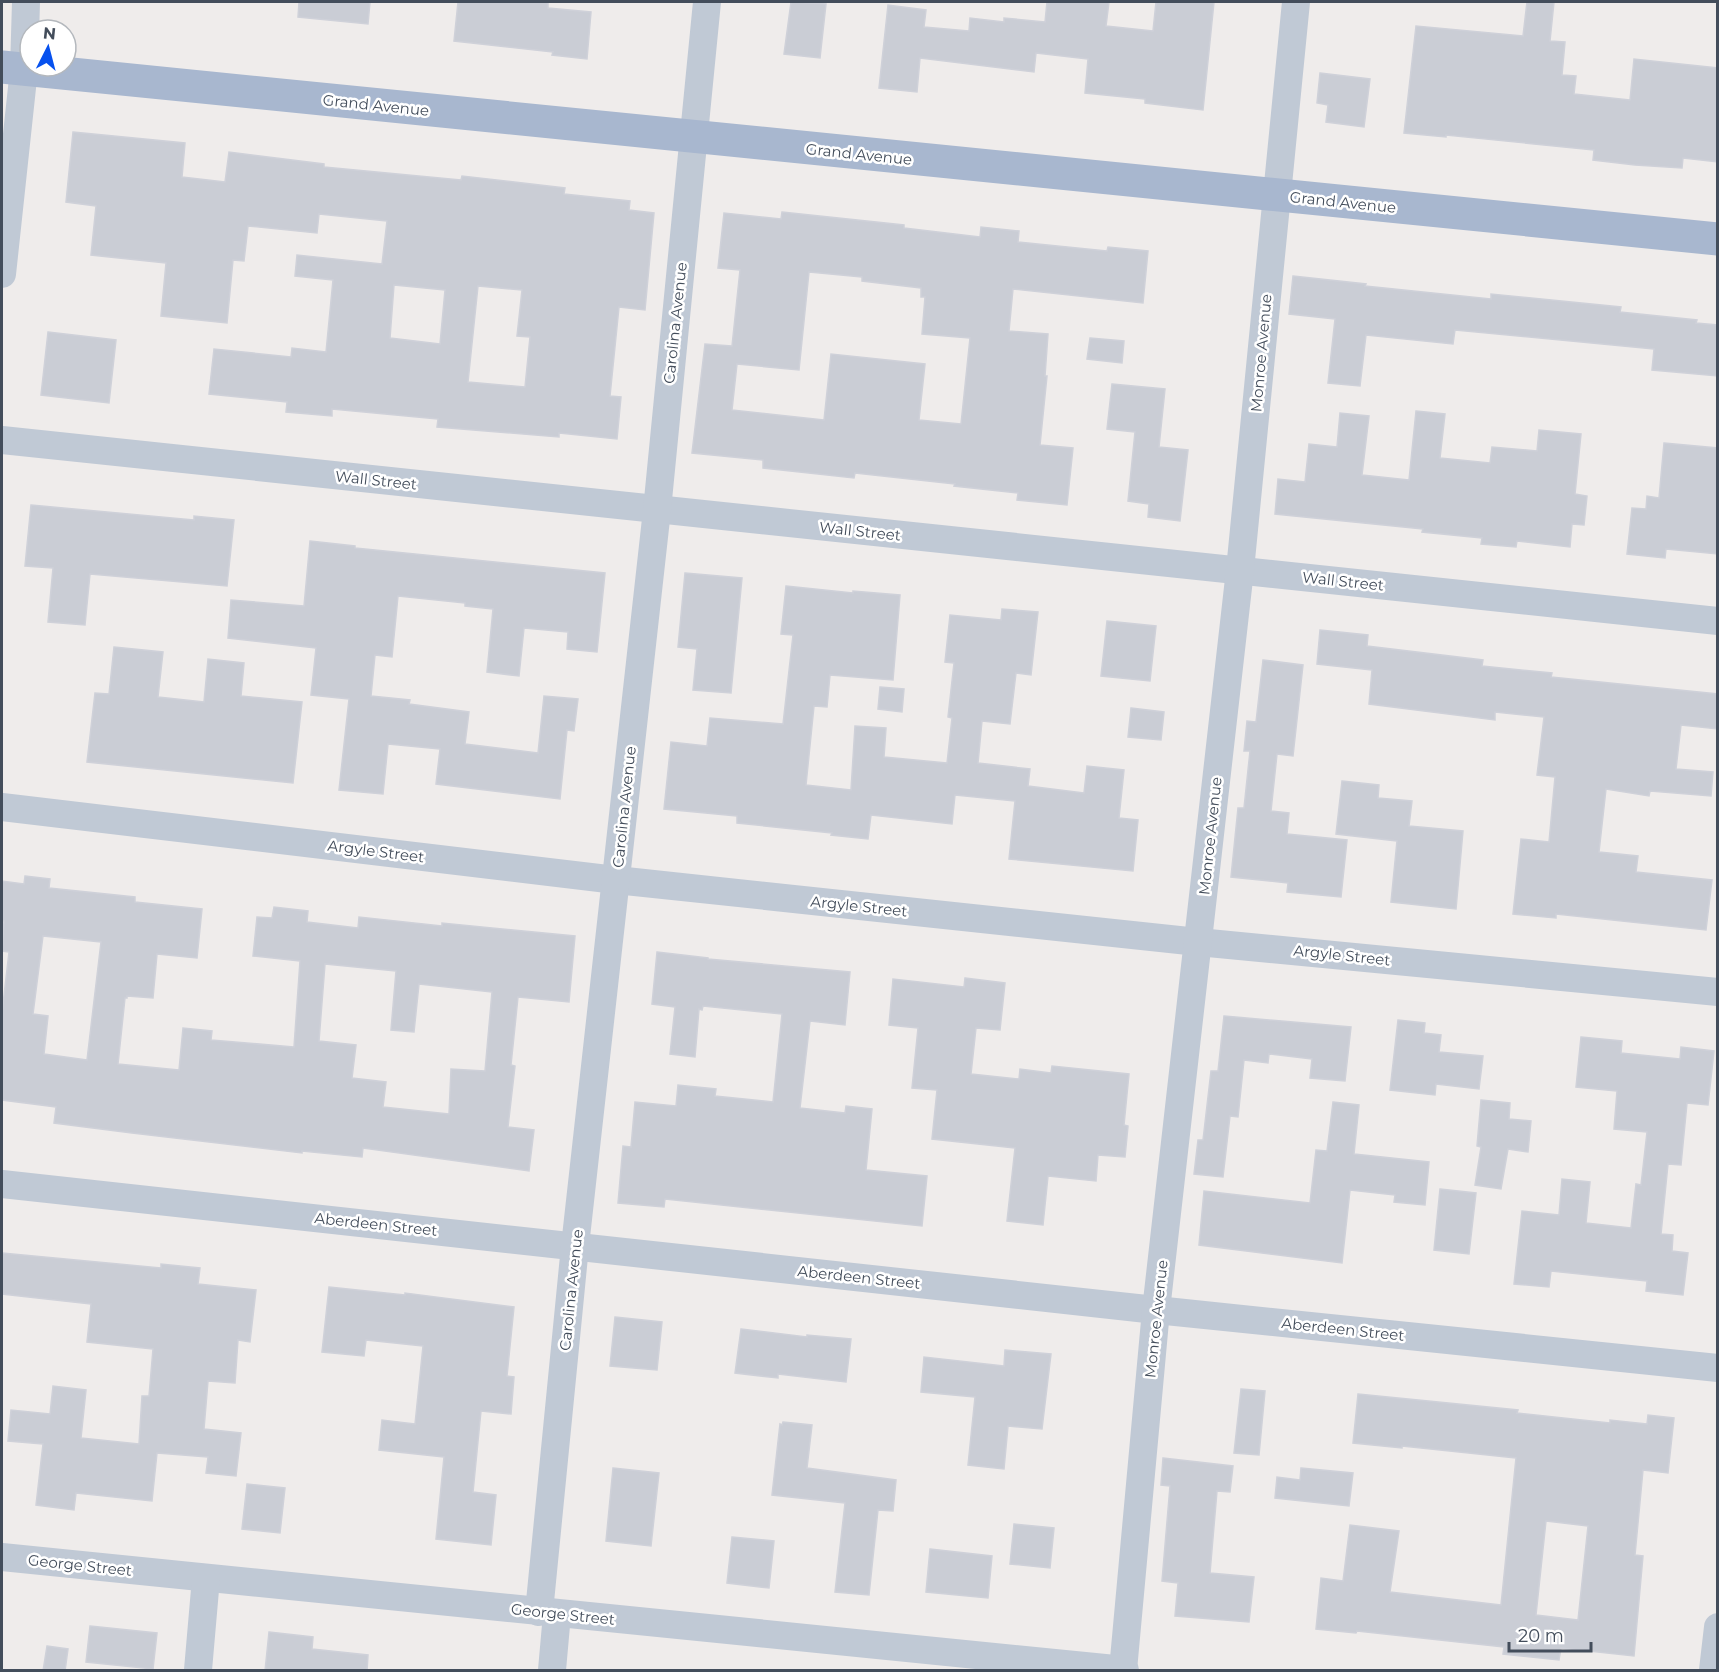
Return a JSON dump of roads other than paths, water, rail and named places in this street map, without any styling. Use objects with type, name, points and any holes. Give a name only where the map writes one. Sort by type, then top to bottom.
[{"type":"main road","name":"Grand Avenue","points":[[13,68],[1718,239]]},
{"type":"street","points":[[2,274],[13,68],[26,2]]},
{"type":"street","name":"Carolina Avenue","points":[[552,1671],[548,1613],[575,1246],[657,510],[707,2]]},
{"type":"street","name":"Monroe Avenue","points":[[1124,1670],[1156,1310],[1240,570],[1296,2]]},
{"type":"street","name":"Wall Street","points":[[2,440],[1718,621]]},
{"type":"street","name":"Argyle Street","points":[[2,807],[616,880],[1198,942],[1718,992]]},
{"type":"street","name":"Aberdeen Street","points":[[2,1184],[1156,1310],[1718,1368]]},
{"type":"street","name":"George Street","points":[[2,1557],[548,1613],[888,1658],[1124,1670]]},
{"type":"street","points":[[198,1671],[206,1578]]},
{"type":"street","points":[[1713,1671],[1718,1627]]}]
